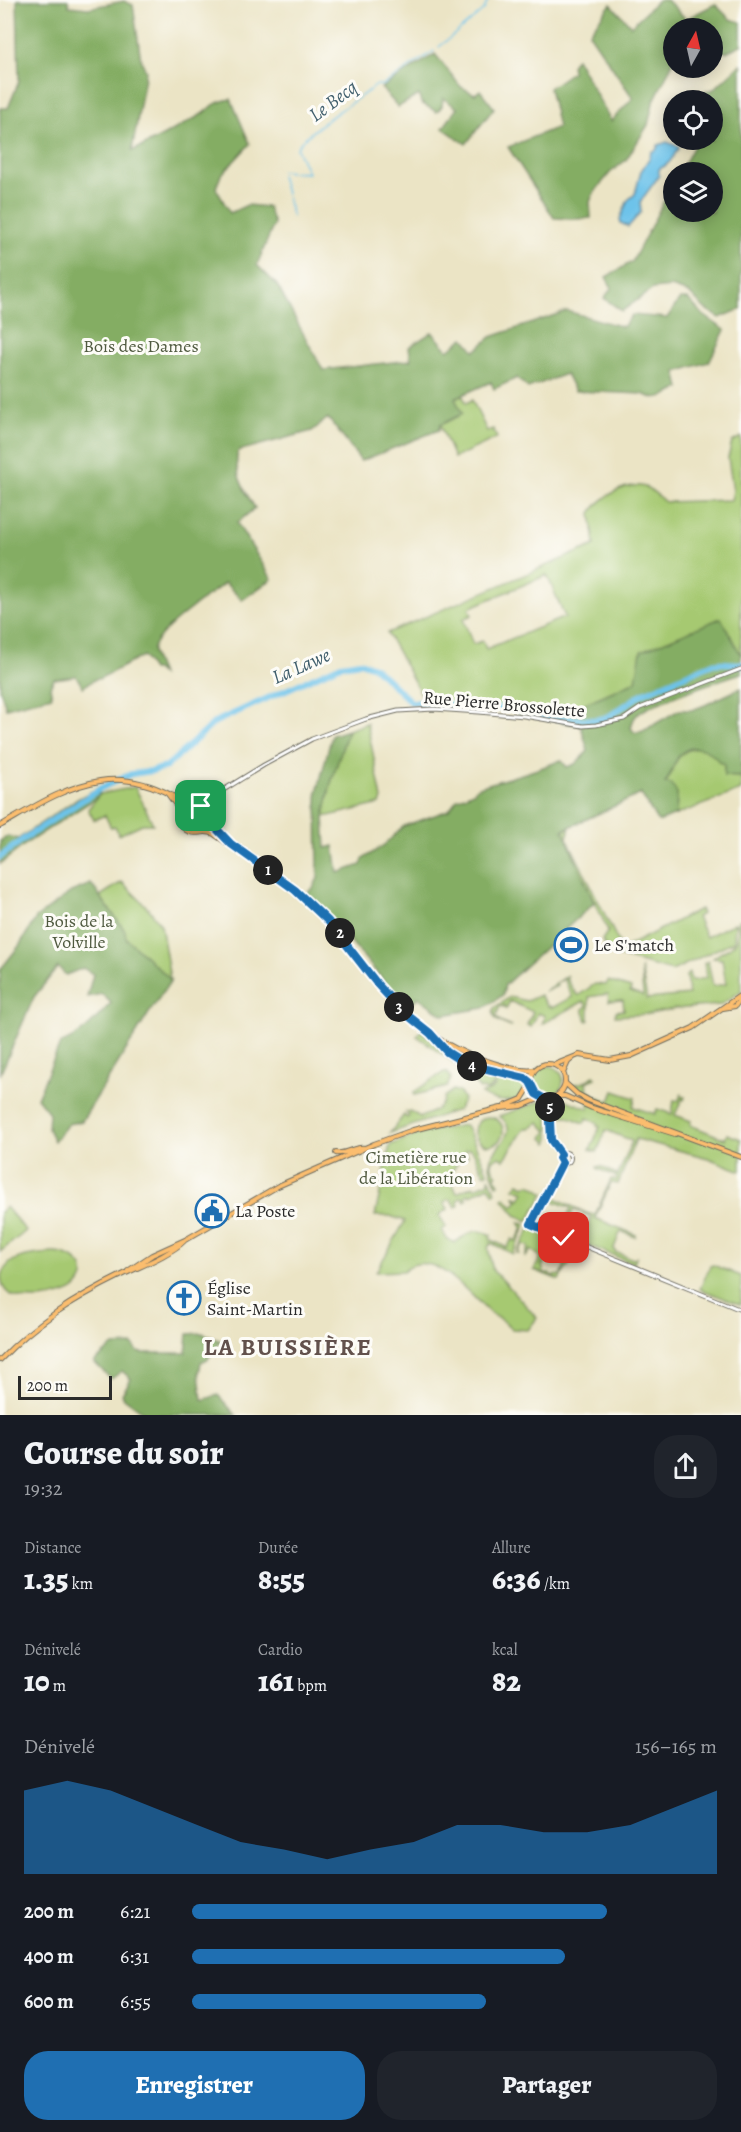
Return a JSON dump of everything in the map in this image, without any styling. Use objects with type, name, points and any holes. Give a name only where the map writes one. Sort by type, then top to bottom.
[{"type":"main road","points":[[0,826],[57,794],[73,788],[99,781],[129,780],[151,786],[191,805],[199,805],[208,813],[209,821],[207,827],[201,832]]},
{"type":"main road","points":[[168,794],[182,813]]},
{"type":"main road","points":[[191,805],[182,813],[181,821],[186,829],[193,833],[210,831],[295,890],[328,921],[378,985],[401,1010],[430,1033],[461,1052],[482,1060],[526,1071],[535,1070],[544,1064],[554,1065],[576,1056],[583,1055],[610,1060],[631,1056],[693,1028],[741,997]]},
{"type":"main road","points":[[209,821],[231,844]]},
{"type":"main road","points":[[430,1033],[447,1052],[466,1064],[525,1078],[536,1094],[543,1098]]},
{"type":"main road","points":[[557,1096],[565,1083],[563,1073],[568,1062],[576,1056]]},
{"type":"main road","points":[[554,1065],[563,1073]]},
{"type":"main road","points":[[0,1360],[23,1336],[54,1312],[278,1186],[413,1130],[501,1108],[522,1099],[526,1096],[535,1070]]},
{"type":"main road","points":[[565,1083],[588,1100],[741,1157]]},
{"type":"main road","points":[[501,1108],[522,1106],[543,1098],[565,1096],[622,1118],[690,1138]]},
{"type":"main road","points":[[336,1152],[343,1154],[360,1147],[365,1148]]},
{"type":"street","name":"Rue Pierre Brossolette","points":[[199,805],[312,739],[366,719],[399,711],[434,710],[524,716],[583,726],[596,725],[624,718],[640,708],[741,669]]},
{"type":"street","points":[[208,813],[216,796]]},
{"type":"street","points":[[551,1116],[557,1096]]},
{"type":"street","points":[[543,1098],[550,1107],[551,1140],[561,1154],[559,1158],[562,1163]]},
{"type":"street","points":[[561,1154],[567,1153],[570,1158],[568,1163],[562,1163]]},
{"type":"street","points":[[562,1163],[531,1224],[741,1310]]},
{"type":"green space","name":"Bois des Dames","points":[[17,0],[68,0],[69,6],[88,8],[124,1],[133,5],[141,60],[146,71],[132,151],[199,116],[217,103],[231,99],[250,144],[221,175],[216,188],[230,213],[247,205],[268,207],[274,224],[257,265],[277,285],[323,370],[411,360],[409,347],[432,332],[448,350],[464,338],[475,351],[491,337],[567,311],[623,327],[632,315],[667,318],[680,299],[688,299],[702,314],[725,330],[709,362],[676,372],[680,388],[662,397],[575,391],[566,374],[528,388],[517,378],[494,389],[491,382],[455,398],[462,414],[440,425],[439,430],[361,461],[328,418],[312,431],[238,451],[238,474],[255,508],[237,523],[272,579],[242,600],[225,583],[174,623],[157,640],[153,648],[154,658],[161,675],[156,670],[152,670],[143,656],[83,687],[76,676],[54,679],[50,687],[52,696],[6,708],[0,690],[0,108],[8,108],[19,81]]},
{"type":"green space","points":[[658,0],[667,0],[685,18],[663,18],[663,78],[665,78],[653,103],[648,125],[626,160],[610,173],[593,194],[590,202],[591,218],[554,218],[508,147],[558,127],[549,88],[572,72],[571,65],[576,58],[611,121],[633,98],[589,33],[611,4],[631,26]]},
{"type":"green space","points":[[715,4],[730,19],[741,22],[741,45],[723,52],[723,18],[688,18]]},
{"type":"green space","points":[[435,54],[461,87],[475,94],[480,90],[494,108],[466,144],[443,128],[457,108],[443,98],[442,106],[437,112],[421,103],[419,95],[398,107],[381,88]]},
{"type":"green space","points":[[741,64],[741,309],[720,318],[705,309],[689,293],[671,287],[653,289],[622,311],[604,298],[612,288],[606,277],[632,262],[663,203],[663,222],[723,222],[723,162],[685,162],[692,150],[723,150],[723,90],[711,90]]},
{"type":"green space","points":[[462,394],[466,403],[472,400],[487,431],[493,429],[497,438],[454,458],[440,425],[462,414],[454,398]]},
{"type":"green space","points":[[741,437],[741,655],[720,618],[636,681],[559,715],[529,709],[425,701],[387,633],[595,545],[591,513],[607,496],[622,488],[645,487],[665,502],[731,500],[733,491],[728,458],[732,442]],"holes":[[[547,575],[565,617],[486,649],[483,641],[473,644],[463,619],[472,615],[469,608]]]},
{"type":"green space","points":[[721,618],[741,655],[741,673],[654,705],[636,716],[631,728],[635,733],[643,731],[679,710],[692,710],[741,688],[741,777],[724,776],[724,763],[720,763],[706,751],[690,749],[679,756],[665,783],[671,784],[677,793],[676,815],[658,822],[641,794],[563,830],[594,903],[505,985],[503,995],[484,1008],[443,1015],[418,997],[411,1005],[402,1003],[307,893],[313,888],[318,878],[317,792],[332,735],[348,730],[330,786],[324,817],[326,848],[334,846],[338,873],[361,865],[363,859],[383,846],[404,826],[449,810],[457,799],[475,791],[476,788],[561,760],[567,767],[575,764],[588,751],[581,726],[561,722],[559,715],[636,681],[641,651]]},
{"type":"green space","points":[[367,723],[382,799],[380,804],[324,817],[330,786],[348,730]]},
{"type":"green space","points":[[697,748],[705,749],[724,763],[724,776],[741,777],[741,790],[676,815],[677,793],[665,784],[679,756]]},
{"type":"green space","points":[[135,787],[153,824],[142,824],[119,835],[115,826],[111,828],[105,815],[94,820],[88,809],[100,794]]},
{"type":"green space","points":[[96,789],[100,794],[93,800],[28,842],[0,864],[0,841],[8,836],[18,839]]},
{"type":"green space","points":[[195,808],[203,811],[206,819],[203,827],[195,830],[187,827],[184,819],[187,811]]},
{"type":"green space","points":[[570,827],[567,838],[622,949],[700,909],[702,914],[697,917],[706,937],[735,923],[734,941],[672,971],[610,954],[602,940],[608,931],[562,831]]},
{"type":"green space","points":[[122,882],[149,909],[161,925],[170,979],[125,937],[125,931],[100,896]]},
{"type":"green space","name":"Bois de la Volville","points":[[91,884],[125,931],[126,938],[171,980],[82,1121],[68,1124],[54,1141],[48,1129],[49,1113],[37,1098],[60,1044],[82,1031],[111,1003],[102,994],[87,997],[93,974],[83,968],[66,975],[58,967],[34,997],[0,1075],[0,970],[19,946],[36,918],[71,892]]},
{"type":"green space","points":[[738,920],[741,920],[741,991],[720,1005],[615,1016],[616,1011],[624,1010],[623,1000],[609,1001],[608,994],[589,997],[589,1020],[587,1021],[583,1009],[587,1006],[584,1001],[542,1024],[545,1016],[538,1013],[531,1027],[527,1025],[533,1012],[510,1001],[506,1009],[504,1005],[500,1006],[496,1016],[500,1021],[512,1025],[511,1027],[498,1021],[494,1016],[494,1008],[510,997],[527,1001],[540,995],[548,1007],[552,1008],[572,997],[564,979],[558,982],[568,975],[566,978],[579,995],[595,984],[606,985],[608,981],[631,988],[630,992],[643,996],[641,968],[647,999],[689,995],[686,976],[689,973],[691,981],[706,978],[704,963],[708,961],[713,986],[726,984],[722,959],[713,958],[734,944],[738,936]]},
{"type":"green space","points":[[421,1030],[450,1056],[491,1075],[495,1079],[493,1086],[487,1090],[480,1089],[455,1063],[417,1036]]},
{"type":"green space","points":[[548,1066],[559,1070],[563,1081],[559,1092],[548,1096],[537,1092],[533,1081],[537,1070]]},
{"type":"green space","points":[[444,1072],[448,1073],[451,1078],[447,1087],[414,1095],[414,1092]]},
{"type":"green space","points":[[496,1073],[525,1079],[528,1082],[526,1090],[516,1099],[509,1101],[494,1100],[481,1094],[496,1085]]},
{"type":"green space","points":[[594,1076],[596,1078],[586,1082],[588,1086],[586,1088],[598,1097],[610,1101],[614,1091],[635,1098],[633,1107],[655,1114],[657,1109],[672,1114],[674,1100],[678,1101],[682,1093],[681,1096],[685,1097],[675,1115],[691,1121],[690,1125],[725,1139],[727,1134],[741,1139],[741,1171],[708,1158],[636,1139],[618,1184],[611,1183],[595,1218],[636,1235],[635,1237],[620,1233],[614,1248],[615,1252],[633,1259],[636,1257],[634,1264],[578,1241],[592,1217],[574,1209],[571,1215],[568,1214],[571,1208],[550,1200],[545,1212],[540,1210],[547,1196],[550,1195],[586,1213],[595,1215],[611,1179],[616,1180],[617,1177],[597,1167],[600,1166],[618,1175],[632,1141],[606,1130],[597,1152],[590,1150],[600,1127],[597,1126],[598,1123],[587,1118],[584,1123],[567,1116],[555,1115],[557,1103],[564,1099],[589,1109],[589,1094],[571,1085],[582,1083]]},
{"type":"green space","points":[[453,1090],[459,1092],[464,1099],[458,1110],[390,1133],[404,1115],[407,1118],[409,1116],[406,1112],[410,1111],[420,1117],[428,1114],[439,1107],[444,1097]]},
{"type":"green space","points":[[541,1101],[545,1102],[548,1107],[549,1142],[543,1138],[547,1131],[539,1122],[531,1128],[525,1128],[504,1160],[499,1156],[491,1162],[497,1175],[495,1176],[499,1184],[497,1185],[490,1162],[507,1134],[508,1128],[506,1122],[499,1116]]},
{"type":"green space","points":[[489,1117],[499,1121],[503,1131],[499,1141],[489,1145],[479,1141],[475,1131],[479,1121]]},
{"type":"green space","name":"Cimetière rue de la Libération","points":[[464,1125],[488,1173],[484,1174],[473,1151],[465,1150],[468,1156],[459,1161],[449,1176],[457,1193],[489,1182],[489,1177],[496,1192],[493,1193],[489,1186],[465,1196],[467,1199],[465,1201],[462,1197],[457,1201],[459,1205],[456,1207],[450,1199],[444,1203],[448,1209],[439,1215],[446,1227],[442,1230],[447,1239],[454,1243],[472,1232],[485,1232],[491,1235],[490,1239],[507,1248],[512,1239],[516,1241],[523,1229],[519,1222],[526,1225],[513,1254],[491,1243],[488,1248],[493,1271],[537,1318],[528,1330],[512,1329],[489,1312],[461,1284],[438,1268],[426,1264],[414,1265],[403,1271],[376,1272],[405,1221],[390,1216],[375,1216],[390,1145],[421,1133]]},
{"type":"green space","points":[[519,1183],[524,1186],[530,1184],[544,1193],[528,1221],[516,1215],[503,1199],[505,1197],[513,1206],[518,1201],[514,1196],[520,1199],[524,1192],[514,1188]]},
{"type":"green space","points":[[6,1207],[26,1231],[0,1252],[0,1212]]},
{"type":"green space","points":[[531,1228],[554,1237],[554,1239],[557,1238],[554,1241],[555,1245],[548,1246],[542,1265],[544,1273],[552,1276],[561,1275],[564,1261],[570,1258],[575,1248],[561,1242],[562,1240],[580,1247],[559,1280],[534,1270],[541,1257],[531,1250],[525,1258],[529,1247],[523,1244],[518,1252],[520,1254],[517,1253]]},
{"type":"green space","points":[[52,1253],[66,1255],[78,1262],[83,1274],[77,1287],[63,1295],[42,1299],[20,1298],[6,1291],[2,1275],[11,1262],[31,1255]]},
{"type":"green space","points":[[713,1265],[741,1276],[741,1305],[700,1289],[710,1266]]},
{"type":"green space","points":[[202,1333],[221,1341],[208,1359],[201,1362],[199,1373],[202,1400],[218,1395],[236,1415],[147,1415],[122,1394],[131,1379],[122,1371],[111,1379],[94,1362],[113,1346],[133,1345],[138,1352],[143,1353],[186,1353],[188,1334]]},
{"type":"water","points":[[663,143],[663,150],[677,150],[670,162],[663,162],[663,167],[659,169],[659,176],[640,202],[641,212],[628,227],[621,223],[620,219],[628,200],[635,194],[641,171],[651,152],[657,149],[658,145]]},
{"type":"waterway","name":"Le Becq","points":[[439,47],[484,10],[488,0]]},
{"type":"waterway","name":"Le Becq","points":[[281,171],[308,173],[297,149],[308,135],[377,85],[383,85],[434,51]]},
{"type":"waterway","name":"Le Becq","points":[[281,175],[292,216]]},
{"type":"waterway","name":"La Lawe","points":[[0,857],[101,788],[131,774],[166,767],[215,722],[341,665],[360,662],[374,667],[411,702],[514,709],[554,718],[597,720],[608,717],[642,694],[711,664],[741,664]]},
{"type":"place","name":"Le S'match","points":[[571,945]]},
{"type":"place","name":"La Poste","points":[[212,1211]]},
{"type":"place","name":"Église Saint-Martin","points":[[184,1298]]},
{"type":"district","name":"LA BUISSIÈRE","points":[[288,1347]]},
{"type":"route","points":[[201,806],[207,811],[209,821],[231,844],[295,890],[328,921],[378,985],[401,1010],[430,1033],[447,1052],[466,1064],[525,1078],[530,1082],[536,1094],[549,1103],[551,1140],[561,1154],[559,1158],[562,1163],[531,1224],[564,1238]]}]
